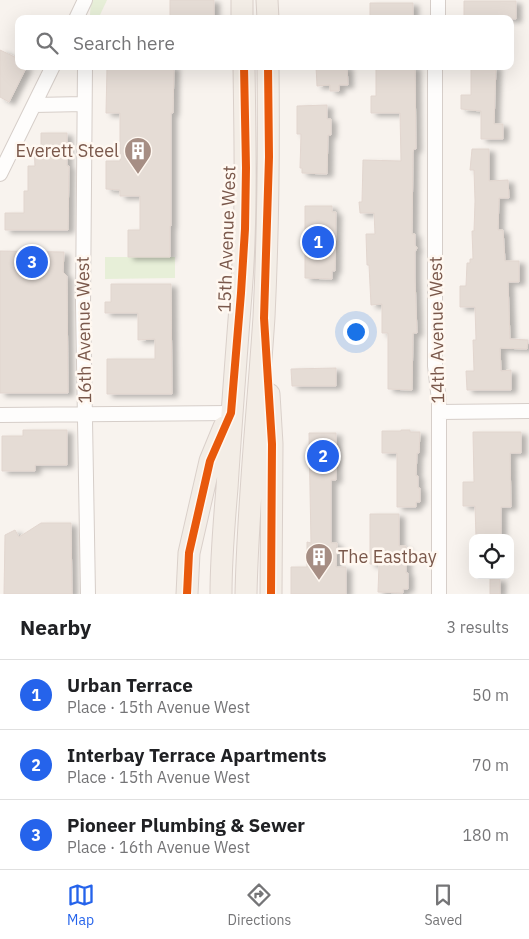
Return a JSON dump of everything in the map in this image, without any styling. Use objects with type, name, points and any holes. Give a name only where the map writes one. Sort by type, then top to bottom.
[{"type":"main road","points":[[242,0],[242,15]]},
{"type":"main road","points":[[267,0],[268,15]]},
{"type":"main road","name":"15th Avenue West","points":[[222,594],[231,413],[245,229],[244,70]]},
{"type":"main road","points":[[246,594],[250,494],[264,318],[269,157],[268,70]]},
{"type":"main road","points":[[264,318],[272,444],[271,594]]},
{"type":"main road","points":[[188,594],[189,553],[210,461],[231,413]]},
{"type":"street","points":[[78,15],[86,0]]},
{"type":"street","points":[[86,0],[86,15]]},
{"type":"street","points":[[438,0],[438,15]]},
{"type":"street","points":[[0,174],[51,70]]},
{"type":"street","name":"16th Avenue West","points":[[85,70],[83,304],[88,594]]},
{"type":"street","name":"14th Avenue West","points":[[435,70],[435,366],[439,412],[439,594]]},
{"type":"street","points":[[34,105],[84,104]]},
{"type":"street","points":[[439,412],[529,411]]},
{"type":"street","points":[[0,416],[231,413]]},
{"type":"green space","points":[[91,0],[107,0],[100,15],[90,15]]},
{"type":"green space","points":[[105,257],[175,257],[175,278],[105,279]]},
{"type":"building","points":[[170,0],[214,0],[214,15],[170,15]]},
{"type":"building","points":[[464,1],[516,1],[516,19],[514,19],[514,15],[464,15]]},
{"type":"building","points":[[370,3],[413,3],[413,15],[370,15]]},
{"type":"building","points":[[0,50],[15,57],[15,70],[25,70],[9,102],[0,97]]},
{"type":"building","points":[[107,70],[174,70],[173,113],[171,113],[170,257],[128,257],[128,230],[140,230],[140,196],[120,196],[120,190],[106,189],[106,161],[120,161],[120,113],[106,113]]},
{"type":"building","points":[[316,70],[347,70],[348,85],[339,85],[339,91],[330,91],[330,85],[317,86]]},
{"type":"building","points":[[376,70],[415,70],[416,149],[413,152],[412,234],[415,234],[415,245],[417,248],[415,252],[415,278],[417,333],[413,333],[412,390],[388,389],[388,333],[382,333],[382,304],[371,305],[366,234],[375,234],[374,213],[360,213],[359,202],[362,202],[363,160],[401,161],[400,113],[371,113],[371,96],[376,96]]},
{"type":"building","points":[[471,70],[496,70],[494,124],[503,124],[503,139],[481,139],[481,111],[461,109],[461,95],[471,95]]},
{"type":"building","points":[[327,105],[327,119],[331,119],[331,135],[328,135],[327,174],[302,173],[302,168],[300,168],[301,134],[297,134],[297,106]]},
{"type":"building","points":[[41,133],[67,133],[67,166],[69,166],[68,230],[5,230],[5,213],[24,213],[24,191],[28,191],[28,166],[35,166],[34,148],[41,148]]},
{"type":"building","points":[[472,149],[489,149],[489,181],[508,180],[509,198],[499,198],[498,230],[503,230],[505,261],[519,261],[519,282],[508,282],[510,339],[528,340],[527,349],[500,348],[501,371],[511,370],[511,390],[467,390],[466,371],[474,371],[473,340],[476,340],[475,307],[460,307],[460,286],[466,286],[467,263],[470,263],[470,259],[473,259],[472,231],[474,231],[475,201],[474,170],[470,170]]},
{"type":"building","points":[[305,206],[332,206],[332,212],[336,212],[335,271],[332,271],[332,279],[305,278]]},
{"type":"building","points":[[0,251],[64,252],[63,272],[67,276],[68,393],[0,393]]},
{"type":"building","points":[[111,284],[171,284],[172,394],[107,394],[107,359],[155,359],[155,339],[138,340],[138,313],[105,313],[105,302],[111,302]]},
{"type":"building","points":[[336,368],[336,386],[292,386],[291,369]]},
{"type":"building","points":[[23,430],[67,430],[67,465],[35,465],[35,471],[2,471],[2,436],[23,436]]},
{"type":"building","points":[[382,431],[420,432],[416,476],[418,476],[418,488],[420,488],[420,502],[416,502],[416,507],[397,507],[397,453],[382,453]]},
{"type":"building","points":[[473,432],[521,432],[521,453],[510,453],[511,507],[501,507],[501,534],[476,534],[475,506],[463,506],[463,482],[474,482]]},
{"type":"building","points":[[309,433],[336,433],[336,480],[331,480],[331,543],[337,543],[336,567],[346,567],[346,594],[291,594],[291,567],[307,567],[307,542],[311,543]]},
{"type":"building","points":[[370,514],[399,514],[399,546],[406,546],[406,573],[408,573],[408,589],[403,589],[403,593],[378,592],[379,564],[370,564]]},
{"type":"building","points":[[41,523],[71,523],[72,594],[4,594],[5,535],[15,530],[19,537]]},
{"type":"building","points":[[490,579],[500,579],[500,594],[490,594]]},
{"type":"cycle path","points":[[187,594],[189,553],[210,461],[231,413],[245,229],[244,70]]},
{"type":"cycle path","points":[[268,70],[269,157],[264,318],[272,444],[271,594]]},
{"type":"place","name":"Everett Steel","points":[[138,175]]},
{"type":"place","name":"Urban Terrace","points":[[318,242]]},
{"type":"place","name":"Pioneer Plumbing & Sewer","points":[[32,262]]},
{"type":"place","name":"Interbay Terrace Apartments","points":[[323,456]]},
{"type":"place","name":"The Eastbay","points":[[319,581]]}]
